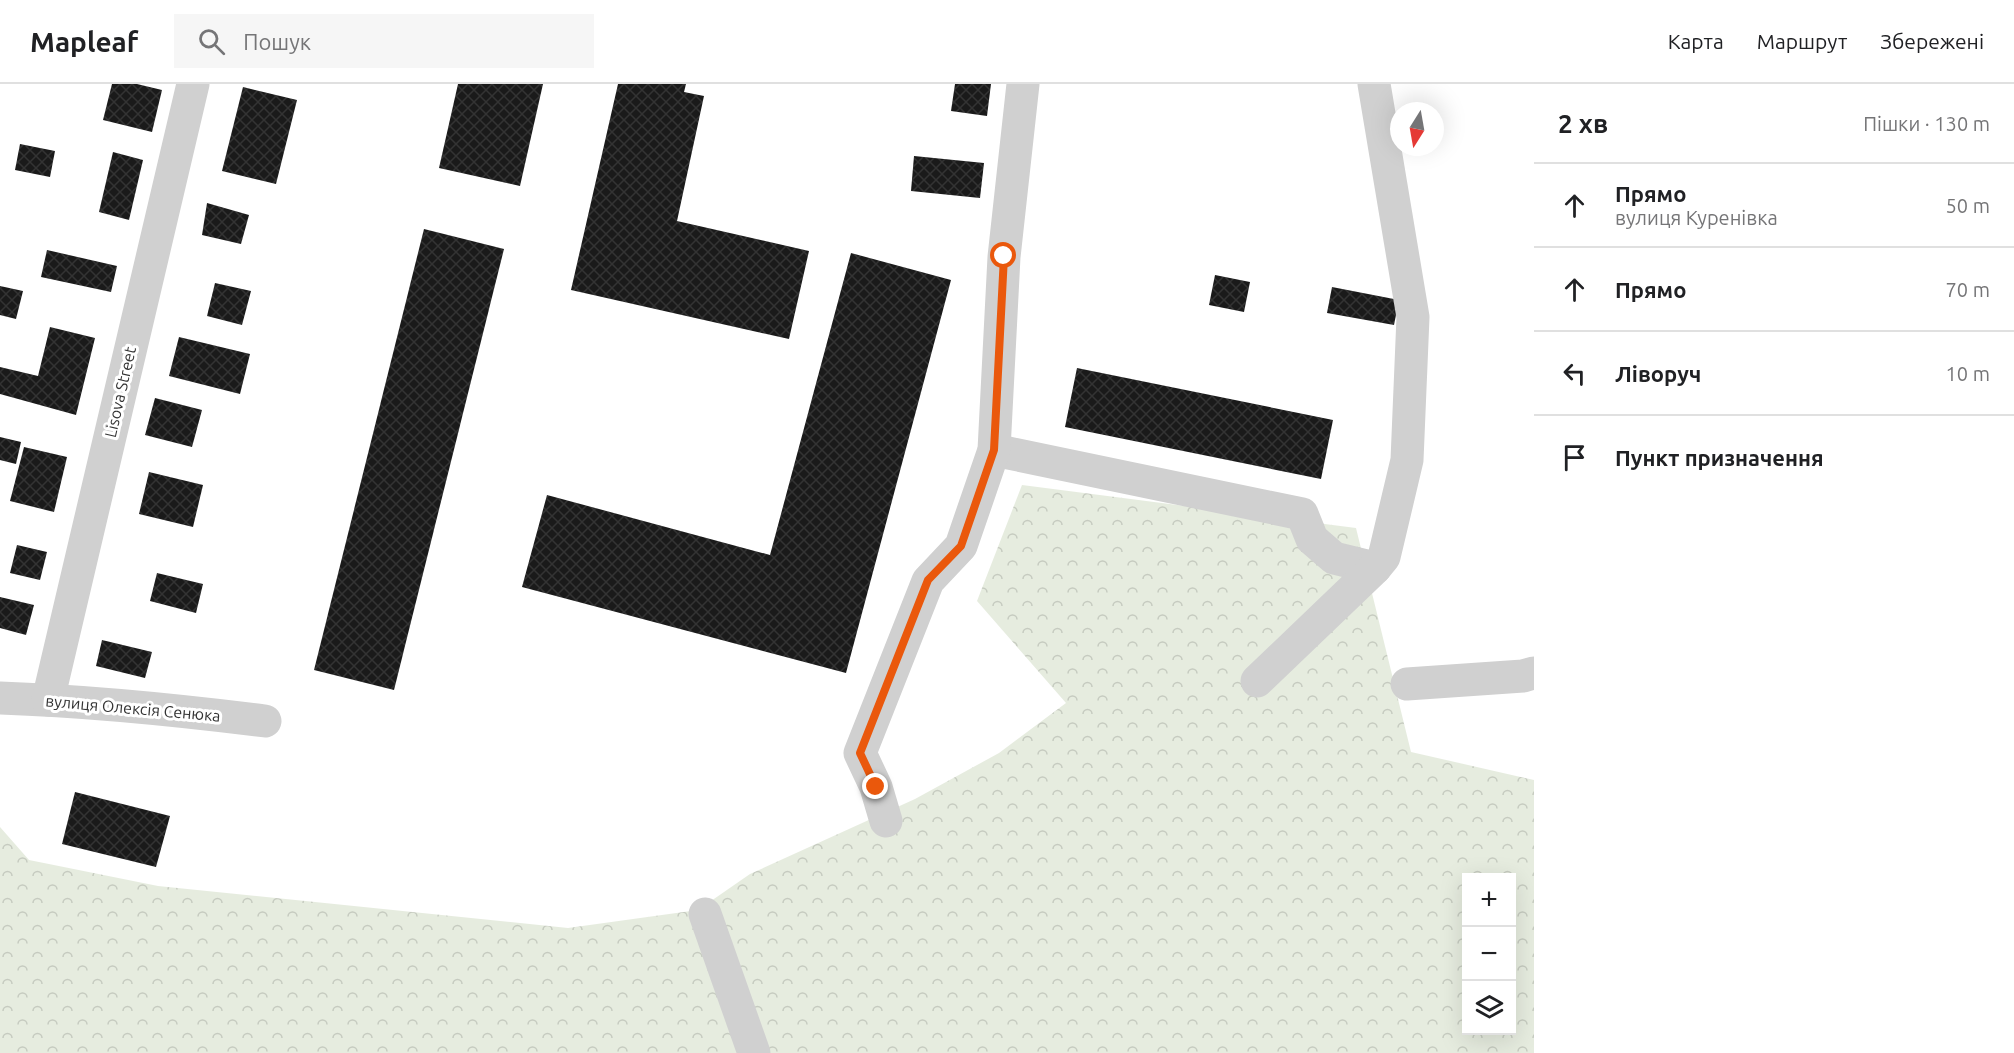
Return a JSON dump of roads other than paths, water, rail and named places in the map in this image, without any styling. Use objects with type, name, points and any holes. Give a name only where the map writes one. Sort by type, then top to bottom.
[{"type":"street","name":"Lisova Street","points":[[48,699],[192,84]]},
{"type":"street","points":[[886,821],[876,787],[860,753],[928,580],[961,546],[989,462],[1004,256],[1023,84]]},
{"type":"street","points":[[1257,681],[1384,557],[1407,460],[1413,317],[1374,84]]},
{"type":"street","points":[[989,462],[1302,514],[1312,539],[1334,558],[1375,568]]},
{"type":"street","points":[[1407,684],[1523,676],[1534,673]]},
{"type":"street","name":"вулиця Олексія Сенюка","points":[[0,698],[48,699],[265,721]]},
{"type":"street","points":[[705,914],[754,1053]]}]
